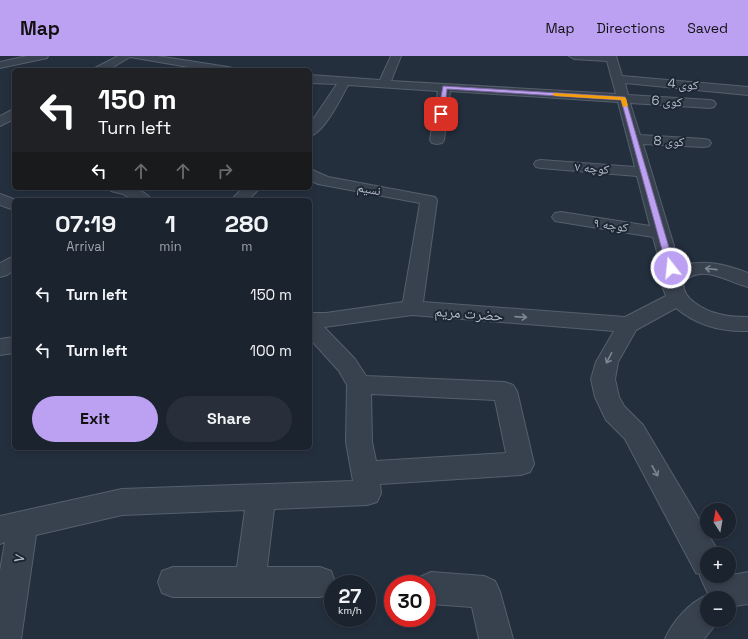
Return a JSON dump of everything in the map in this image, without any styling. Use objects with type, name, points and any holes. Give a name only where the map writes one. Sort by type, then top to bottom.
[{"type":"street","points":[[0,65],[43,56]]},
{"type":"street","points":[[103,68],[126,56]]},
{"type":"street","points":[[135,56],[187,67],[201,68]]},
{"type":"street","points":[[384,84],[396,56]]},
{"type":"street","points":[[574,56],[611,57],[676,289],[688,308],[702,316],[718,322],[744,327]]},
{"type":"street","name":"کوی 6","points":[[312,79],[710,104]]},
{"type":"street","name":"کوی 4","points":[[618,79],[748,91]]},
{"type":"street","points":[[312,130],[317,125],[345,81]]},
{"type":"street","points":[[437,140],[444,87]]},
{"type":"street","points":[[0,122],[12,114]]},
{"type":"street","name":"کوی 8","points":[[634,140],[704,143]]},
{"type":"street","name":"کوچه ۷","points":[[541,164],[644,172]]},
{"type":"street","name":"نسیم","points":[[312,175],[324,181],[429,200],[412,308]]},
{"type":"street","points":[[117,198],[126,190]]},
{"type":"street","points":[[129,190],[141,198]]},
{"type":"street","points":[[241,198],[250,190]]},
{"type":"street","points":[[0,199],[12,204]]},
{"type":"street","name":"کوچه ۹","points":[[561,217],[661,233]]},
{"type":"street","points":[[0,271],[12,263]]},
{"type":"street","points":[[700,550],[634,432],[615,414],[607,397],[603,379],[606,362],[628,325],[676,289],[680,273],[690,269],[719,269],[748,281]]},
{"type":"street","name":"حضرت مریم","points":[[312,320],[326,320],[412,308],[628,325]]},
{"type":"street","points":[[12,528],[122,502],[367,494],[366,473],[359,442],[359,385],[347,365],[312,328]]},
{"type":"street","points":[[0,347],[12,345]]},
{"type":"street","points":[[359,385],[505,391],[521,464],[366,473]]},
{"type":"street","points":[[250,582],[261,497]]},
{"type":"street","name":"۷","points":[[4,639],[12,528]]},
{"type":"street","points":[[173,582],[320,582]]},
{"type":"street","points":[[436,588],[484,592],[496,639]]},
{"type":"street","points":[[682,639],[700,618]]},
{"type":"slow traffic","points":[[555,94],[623,98],[625,106]]},
{"type":"route","points":[[441,114],[444,87],[623,98],[671,268]]}]
